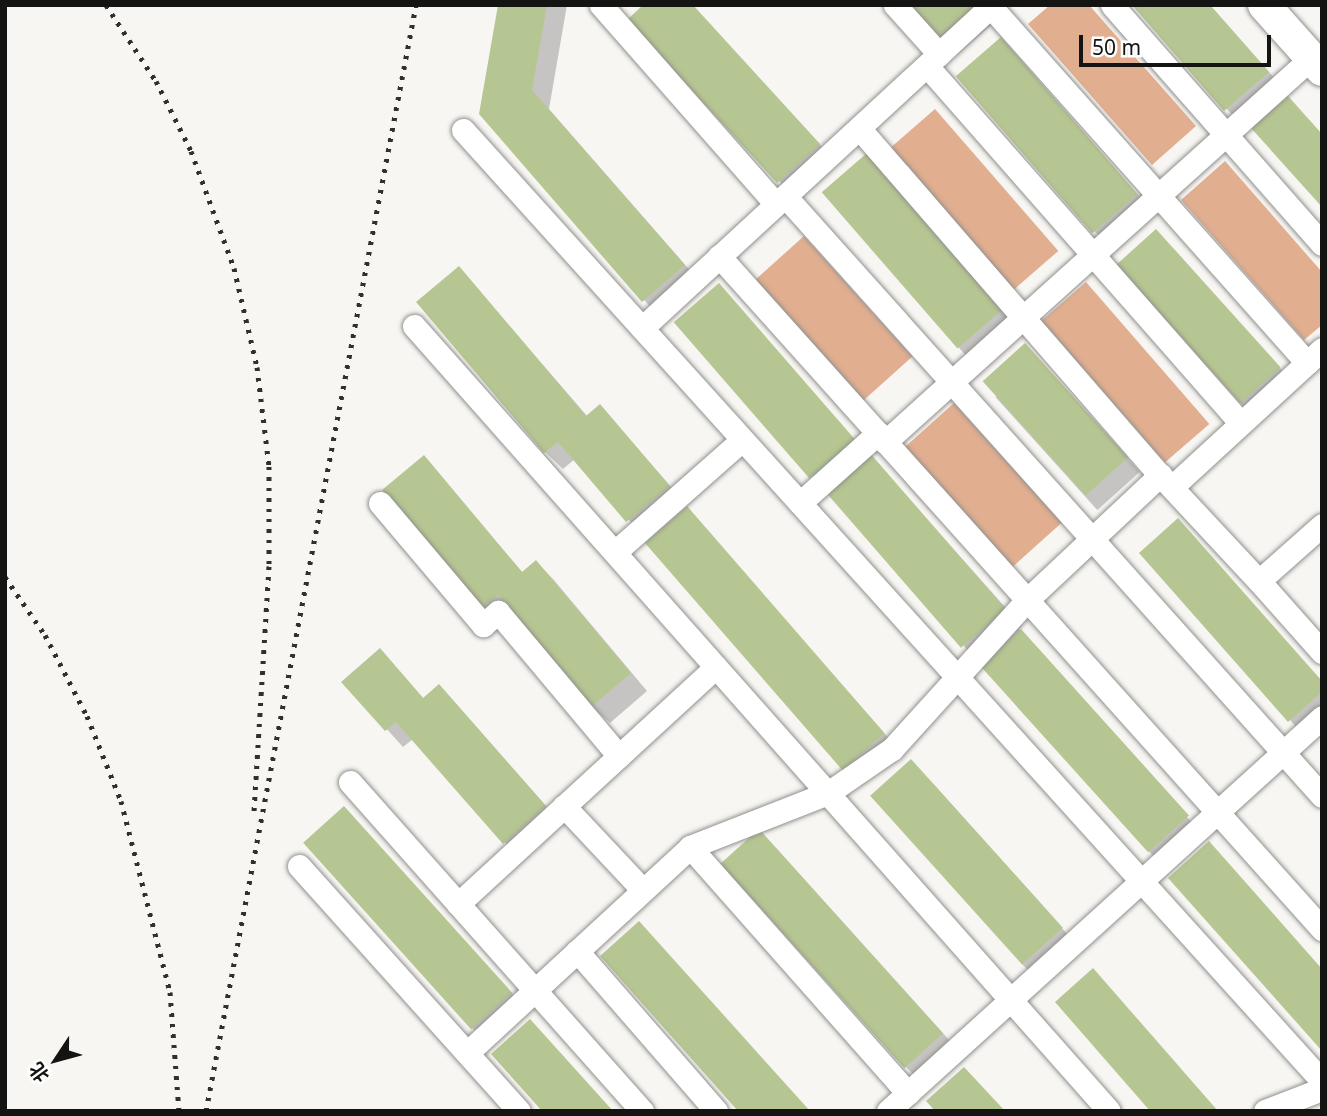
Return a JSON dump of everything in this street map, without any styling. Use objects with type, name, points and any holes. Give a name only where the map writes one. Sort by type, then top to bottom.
[{"type":"main road","points":[[1271,8],[1316,64]]},
{"type":"street","points":[[895,5],[933,60],[1093,255],[1241,423]]},
{"type":"street","points":[[1112,5],[1322,244]]},
{"type":"street","points":[[467,1053],[690,847],[828,793],[892,749],[1027,600],[1092,539],[1241,423],[1315,356],[1158,195],[992,6],[642,328]]},
{"type":"street","points":[[607,8],[781,200],[952,382],[1322,796]]},
{"type":"street","points":[[800,503],[952,382],[1225,134],[1316,64]]},
{"type":"street","points":[[859,128],[1166,481],[1322,652]]},
{"type":"street","points":[[463,130],[955,678],[1322,1081]]},
{"type":"street","points":[[719,256],[1322,929]]},
{"type":"street","points":[[414,326],[1109,1111]]},
{"type":"street","points":[[615,552],[742,440]]},
{"type":"street","points":[[380,503],[483,625],[498,612],[619,755]]},
{"type":"street","points":[[1259,581],[1322,525]]},
{"type":"street","points":[[458,904],[716,667]]},
{"type":"street","points":[[888,1111],[1322,717]]},
{"type":"street","points":[[350,782],[642,1111]]},
{"type":"street","points":[[564,806],[643,890]]},
{"type":"street","points":[[690,847],[908,1093]]},
{"type":"street","points":[[299,866],[519,1111]]},
{"type":"street","points":[[577,951],[716,1111]]},
{"type":"street","points":[[1265,1111],[1322,1089]]},
{"type":"shaded area","points":[[1050,5],[1089,5],[1196,126],[1152,165],[1028,24]]},
{"type":"shaded area","points":[[935,109],[1058,251],[1014,290],[890,148]]},
{"type":"shaded area","points":[[1225,161],[1322,272],[1322,325],[1304,340],[1181,200]]},
{"type":"shaded area","points":[[804,236],[912,356],[863,401],[754,281]]},
{"type":"shaded area","points":[[1086,282],[1209,424],[1165,463],[1041,321]]},
{"type":"shaded area","points":[[954,403],[1062,523],[1012,567],[904,448]]},
{"type":"building","points":[[498,5],[547,5],[532,90],[685,265],[642,302],[479,114]]},
{"type":"building","points":[[643,5],[693,5],[820,144],[777,183],[627,20]]},
{"type":"building","points":[[909,5],[978,5],[939,40]]},
{"type":"building","points":[[1132,5],[1210,5],[1269,72],[1224,111]]},
{"type":"building","points":[[1001,37],[1137,194],[1092,233],[956,76]]},
{"type":"building","points":[[1288,96],[1322,134],[1322,207],[1251,128]]},
{"type":"building","points":[[867,153],[1003,309],[958,349],[822,192]]},
{"type":"building","points":[[1156,229],[1280,367],[1240,403],[1116,265]]},
{"type":"building","points":[[459,266],[586,416],[600,404],[670,486],[626,522],[558,442],[544,453],[416,302]]},
{"type":"building","points":[[719,283],[855,439],[810,479],[674,322]]},
{"type":"building","points":[[1025,343],[1128,457],[1086,496],[983,381]]},
{"type":"building","points":[[869,452],[1005,609],[961,648],[824,491]]},
{"type":"building","points":[[424,455],[522,572],[536,560],[631,673],[591,707],[498,595],[481,609],[382,490]]},
{"type":"building","points":[[687,506],[884,733],[842,770],[645,543]]},
{"type":"building","points":[[1178,518],[1322,681],[1322,692],[1288,722],[1139,553]]},
{"type":"building","points":[[1021,629],[1189,816],[1148,852],[980,666]]},
{"type":"building","points":[[380,648],[423,698],[439,684],[546,806],[503,844],[396,722],[385,731],[341,682]]},
{"type":"building","points":[[911,759],[1063,928],[1022,964],[870,796]]},
{"type":"building","points":[[344,806],[512,993],[471,1029],[303,843]]},
{"type":"building","points":[[759,829],[943,1033],[904,1068],[720,864]]},
{"type":"building","points":[[1209,841],[1322,969],[1322,1051],[1168,878]]},
{"type":"building","points":[[639,921],[810,1111],[738,1111],[600,956]]},
{"type":"building","points":[[1093,968],[1218,1111],[1150,1111],[1055,1002]]},
{"type":"building","points":[[530,1019],[613,1111],[542,1111],[491,1054]]},
{"type":"building","points":[[964,1067],[1005,1111],[935,1111],[926,1101]]},
{"type":"railway","points":[[106,5],[156,81],[191,151],[234,268],[257,367],[269,466],[269,566],[254,813]]},
{"type":"railway","points":[[206,1111],[416,5]]},
{"type":"railway","points":[[5,577],[45,635],[87,716],[121,801],[170,992],[179,1111]]}]
